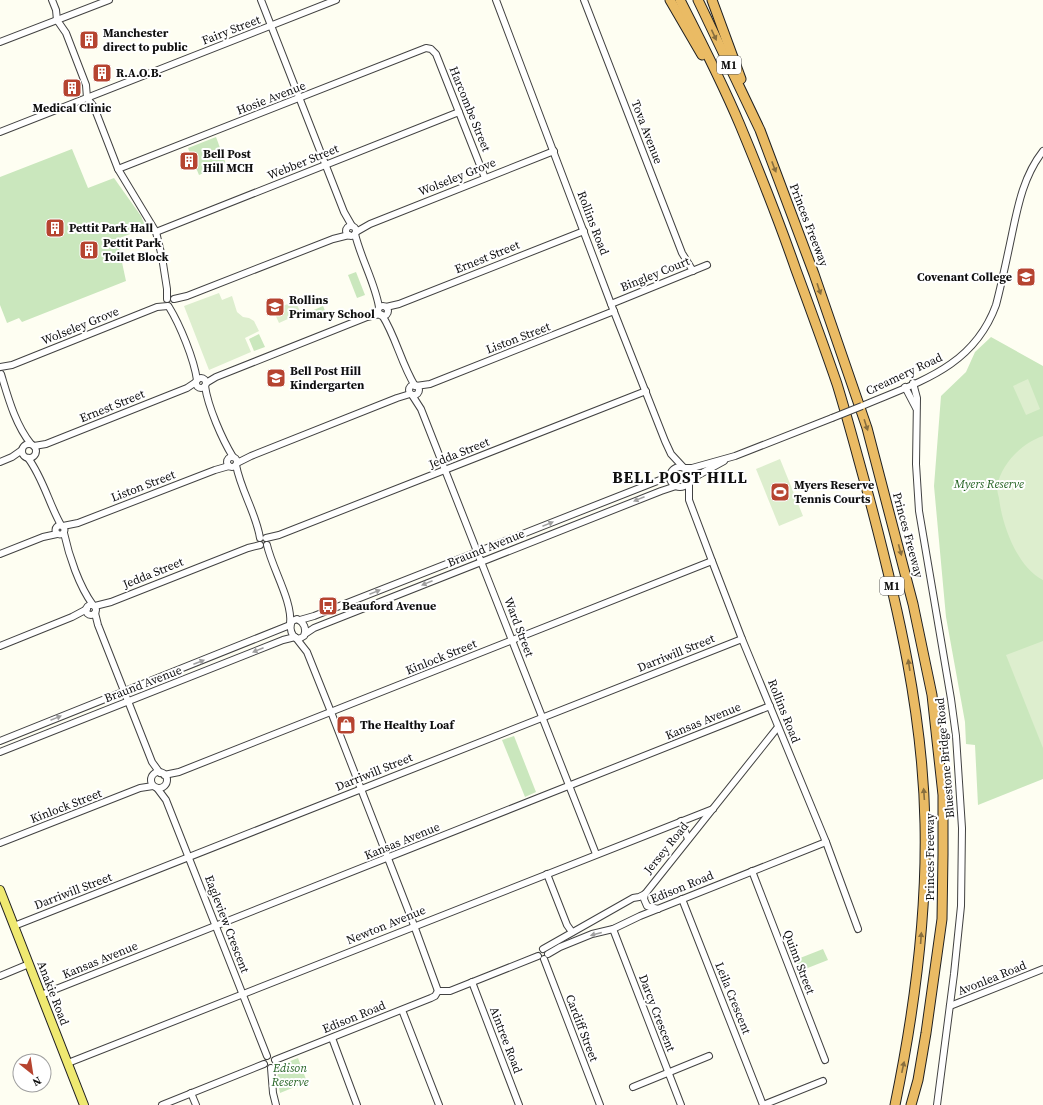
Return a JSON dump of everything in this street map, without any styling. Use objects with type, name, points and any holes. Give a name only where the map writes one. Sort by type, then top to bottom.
[{"type":"highway","points":[[670,0],[691,38],[724,90]]},
{"type":"highway","name":"Princes Freeway","points":[[680,0],[740,123],[785,239],[837,385],[882,547],[909,662],[917,718],[922,770],[925,823],[925,877],[921,944],[908,1041],[895,1105]]},
{"type":"highway","name":"Princes Freeway","points":[[698,0],[760,130],[814,274],[867,428],[913,604],[932,695],[943,795],[942,919],[926,1033],[918,1080],[911,1105]]},
{"type":"highway","points":[[712,0],[760,130]]},
{"type":"main road","name":"Anakie Road","points":[[0,890],[84,1105]]},
{"type":"street","points":[[52,0],[56,10],[57,20],[66,33],[86,85],[87,98],[94,107],[118,169],[156,232],[167,288],[175,316],[290,609],[304,626],[304,640],[307,652],[438,990]]},
{"type":"street","points":[[0,42],[109,0]]},
{"type":"street","name":"Ward Street","points":[[261,0],[596,854]]},
{"type":"street","name":"Fairy Street","points":[[0,132],[336,0]]},
{"type":"street","name":"Rollins Road","points":[[496,0],[614,311],[671,454],[671,473]]},
{"type":"street","name":"Tova Avenue","points":[[584,0],[682,253],[693,271]]},
{"type":"street","name":"Hosie Avenue","points":[[118,169],[426,48],[431,49]]},
{"type":"street","name":"Harcombe Street","points":[[431,49],[436,54],[485,178]]},
{"type":"street","name":"Webber Street","points":[[156,232],[459,112]]},
{"type":"street","name":"Wolseley Grove","points":[[0,371],[554,151]]},
{"type":"street","name":"Creamery Road","points":[[685,468],[692,468],[735,456],[862,406],[946,368],[960,358],[980,335],[996,305],[1020,199],[1031,170],[1043,151]]},
{"type":"street","name":"Ernest Street","points":[[0,462],[584,231]]},
{"type":"street","name":"Bingley Court","points":[[612,304],[707,265]]},
{"type":"street","name":"Liston Street","points":[[0,554],[232,462],[251,456],[614,311]]},
{"type":"street","points":[[0,371],[5,389],[30,449],[35,468],[152,762],[162,774],[166,783]]},
{"type":"street","points":[[0,382],[5,389]]},
{"type":"street","name":"Bluestone Bridge Road","points":[[913,384],[917,396],[916,464],[919,511],[951,699],[956,736],[962,828],[961,906],[937,1105]]},
{"type":"street","name":"Bluestone Bridge Road","points":[[905,387],[916,409]]},
{"type":"street","name":"Jedda Street","points":[[0,646],[646,391]]},
{"type":"street","points":[[30,449],[26,457],[35,468]]},
{"type":"street","name":"Ernest Street","points":[[12,458],[26,457],[30,449]]},
{"type":"street","name":"Rollins Road","points":[[671,454],[685,468]]},
{"type":"street","name":"Creamery Road","points":[[689,482],[693,478],[735,456]]},
{"type":"street","points":[[676,468],[685,468],[690,475],[689,482],[683,487],[677,487],[672,481],[671,473],[676,468]]},
{"type":"street","name":"Braund Avenue","points":[[299,620],[308,619],[671,473]]},
{"type":"street","name":"Rollins Road","points":[[689,482],[689,500],[712,561],[742,639],[826,842],[858,929]]},
{"type":"street","name":"Rollins Road","points":[[677,487],[689,500]]},
{"type":"street","name":"Braund Avenue","points":[[305,635],[314,628],[661,491],[677,487]]},
{"type":"street","name":"Kinlock Street","points":[[140,788],[152,777],[179,772],[712,561]]},
{"type":"street","points":[[290,609],[291,631],[295,638],[301,642],[307,652]]},
{"type":"street","points":[[290,624],[294,620],[299,620]]},
{"type":"street","name":"Braund Avenue","points":[[0,740],[124,692],[290,624]]},
{"type":"street","points":[[295,638],[301,638],[305,635]]},
{"type":"street","name":"Braund Avenue","points":[[0,752],[283,640],[295,638]]},
{"type":"street","name":"Darriwill Street","points":[[14,926],[742,639]]},
{"type":"street","name":"Kansas Avenue","points":[[41,995],[770,706]]},
{"type":"street","name":"Jersey Road","points":[[543,956],[539,951],[572,932],[633,898],[644,899],[688,839],[778,727]]},
{"type":"street","points":[[20,732],[24,742]]},
{"type":"street","points":[[152,762],[152,777],[155,787]]},
{"type":"street","name":"Kinlock Street","points":[[0,843],[140,788],[160,788],[179,772]]},
{"type":"street","name":"Eagleview Crescent","points":[[166,783],[166,800]]},
{"type":"street","name":"Eagleview Crescent","points":[[155,787],[166,800],[267,1056]]},
{"type":"street","name":"Newton Avenue","points":[[68,1064],[713,809]]},
{"type":"street","points":[[681,821],[688,839]]},
{"type":"street","name":"Edison Road","points":[[275,1060],[431,998],[435,996],[438,990],[450,991],[543,956],[560,947],[592,934],[613,929],[640,916],[826,842]]},
{"type":"street","name":"Quinn Street","points":[[752,871],[826,1060]]},
{"type":"street","points":[[547,874],[567,925],[572,932]]},
{"type":"street","points":[[644,899],[658,909]]},
{"type":"street","points":[[640,916],[645,912],[644,899]]},
{"type":"street","name":"Leila Crescent","points":[[682,899],[763,1105]]},
{"type":"street","name":"Darcy Crescent","points":[[613,929],[681,1105]]},
{"type":"street","name":"Cardiff Street","points":[[543,956],[600,1105]]},
{"type":"street","points":[[0,976],[29,964]]},
{"type":"street","name":"Avonlea Road","points":[[950,1006],[1043,969]]},
{"type":"street","name":"Aintree Road","points":[[472,982],[519,1105]]},
{"type":"street","points":[[402,1010],[439,1105]]},
{"type":"street","points":[[332,1038],[357,1105]]},
{"type":"street","points":[[264,1064],[264,1059],[267,1056],[271,1056],[275,1060],[275,1064],[271,1068],[273,1093],[276,1105]]},
{"type":"street","points":[[633,1086],[709,1056]]},
{"type":"street","points":[[264,1064],[268,1068],[271,1068]]},
{"type":"street","points":[[162,1105],[264,1064]]},
{"type":"street","points":[[763,1105],[823,1081]]},
{"type":"street","points":[[191,1093],[196,1105]]},
{"type":"green space","points":[[216,137],[226,164],[199,175],[188,148]]},
{"type":"green space","points":[[72,149],[88,188],[114,178],[141,216],[146,228],[117,239],[126,281],[22,322],[19,318],[7,323],[0,305],[0,177]]},
{"type":"green space","points":[[356,272],[365,295],[357,298],[348,275]]},
{"type":"green space","points":[[219,293],[222,300],[232,296],[237,312],[243,317],[254,321],[259,331],[245,338],[251,352],[209,370],[184,306]]},
{"type":"green space","points":[[295,301],[301,313],[279,323],[273,310]]},
{"type":"green space","points":[[323,306],[326,313],[312,319],[309,312]]},
{"type":"green space","points":[[259,334],[265,347],[254,351],[249,339]]},
{"type":"green space","name":"Myers Reserve","points":[[991,337],[1043,366],[1043,779],[978,805],[975,745],[966,744],[965,722],[946,617],[934,486],[941,396],[966,372],[975,352]]},
{"type":"green space","points":[[1028,379],[1040,409],[1026,415],[1013,386]]},
{"type":"green space","points":[[1043,436],[1043,580],[1026,566],[1012,544],[1003,520],[997,486],[1003,469],[1014,455],[1035,439]]},
{"type":"green space","name":"Myers Reserve Tennis Courts","points":[[780,459],[803,516],[779,526],[756,469]]},
{"type":"green space","points":[[1043,641],[1043,748],[1006,655]]},
{"type":"green space","points":[[514,736],[536,792],[525,797],[502,740]]},
{"type":"green space","points":[[823,949],[828,960],[800,971],[795,960]]},
{"type":"green space","name":"Edison Reserve","points":[[298,1058],[307,1082],[280,1093],[277,1078],[280,1065]]},
{"type":"place","name":"Manchester direct to public","points":[[89,40]]},
{"type":"place","name":"R.A.O.B.","points":[[102,73]]},
{"type":"place","name":"Medical Clinic","points":[[72,88]]},
{"type":"place","name":"Bell Post Hill MCH","points":[[189,161]]},
{"type":"place","name":"Pettit Park Hall","points":[[55,228]]},
{"type":"place","name":"Pettit Park Toilet Block","points":[[89,250]]},
{"type":"place","name":"Covenant College","points":[[1026,277]]},
{"type":"place","name":"Rollins Primary School","points":[[275,307]]},
{"type":"place","name":"Bell Post Hill Kindergarten","points":[[276,378]]},
{"type":"place","name":"Myers Reserve Tennis Courts","points":[[780,492]]},
{"type":"place","name":"Beauford Avenue","points":[[328,606]]},
{"type":"place","name":"The Healthy Loaf","points":[[346,725]]},
{"type":"district","name":"BELL POST HILL","points":[[680,477]]}]
